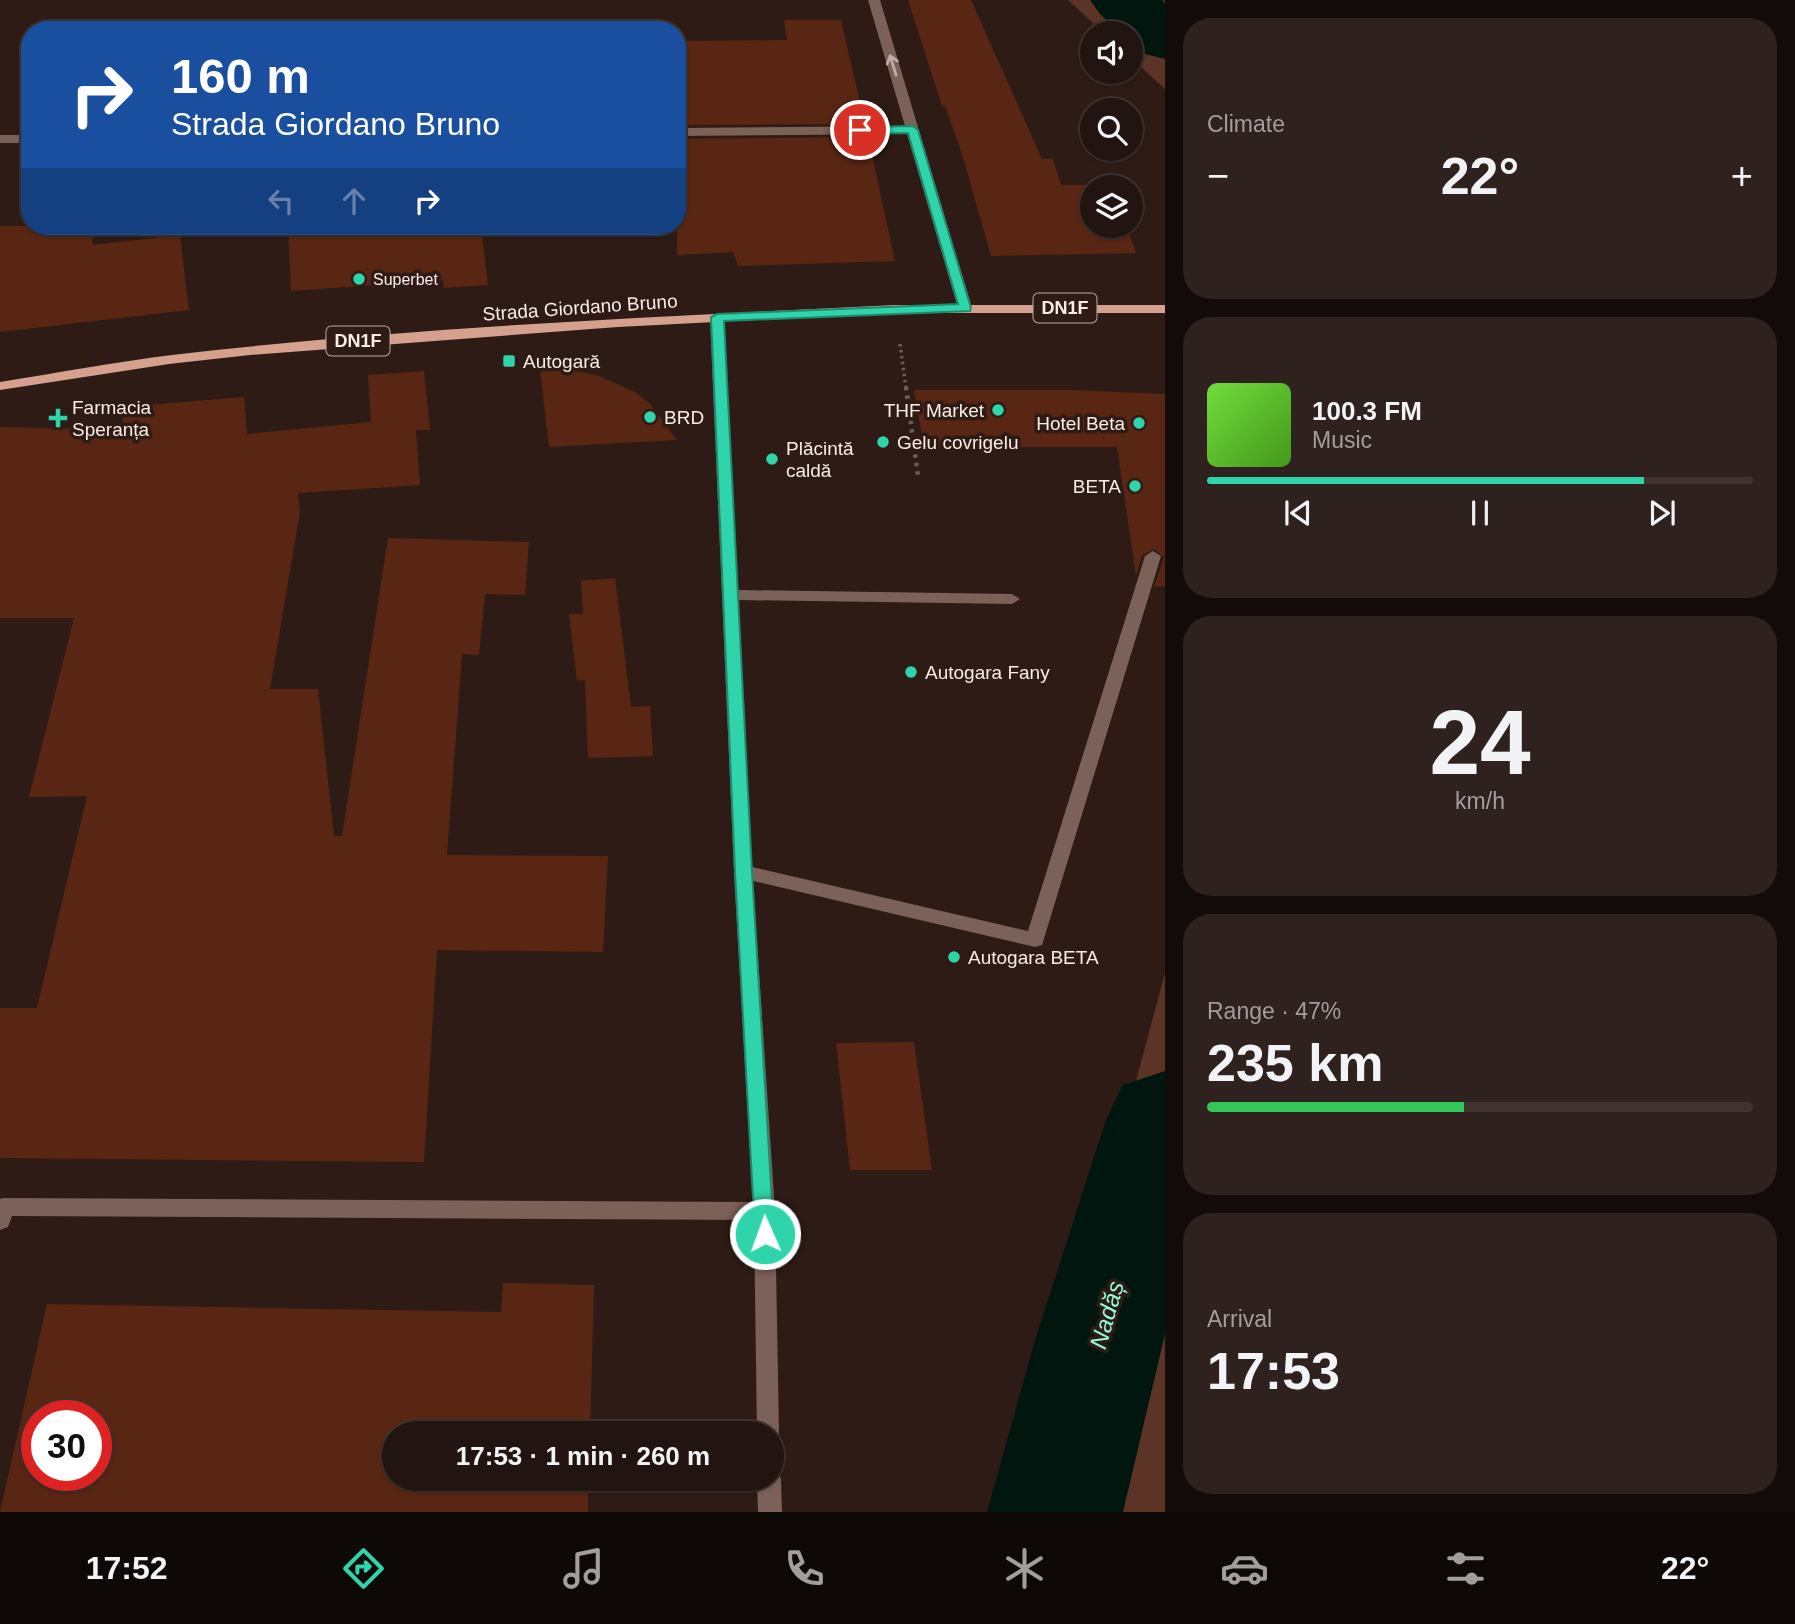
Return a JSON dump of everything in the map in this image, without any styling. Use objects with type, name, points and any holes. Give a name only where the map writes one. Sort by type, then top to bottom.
[{"type":"main road","name":"Strada Giordano Bruno","points":[[0,386],[169,360],[250,351],[717,317],[895,309],[1165,309]]},
{"type":"street","points":[[874,0],[965,308]]},
{"type":"street","points":[[686,132],[913,130]]},
{"type":"street","points":[[0,139],[21,139]]},
{"type":"street","points":[[717,317],[743,872],[764,1211],[768,1421]]},
{"type":"street","points":[[743,872],[1035,940],[1153,556]]},
{"type":"street","points":[[730,595],[1012,600]]},
{"type":"street","points":[[0,1221],[3,1207],[764,1211]]},
{"type":"street","points":[[769,1491],[770,1512]]},
{"type":"path","points":[[895,309],[918,476]]},
{"type":"shaded area","points":[[1068,0],[1165,0],[1165,89],[1143,69],[1143,21],[1091,21]]},
{"type":"shaded area","points":[[1165,973],[1165,1512],[1020,1512]]},
{"type":"building","points":[[908,0],[971,0],[1042,159],[1053,159],[1061,185],[1080,185],[1080,238],[1130,238],[1136,253],[991,256],[963,157],[945,106],[942,106]]},
{"type":"building","points":[[784,20],[841,20],[865,124],[686,125],[686,41],[787,40]]},
{"type":"building","points":[[868,137],[895,261],[738,266],[733,252],[677,255],[677,235],[686,235],[686,139]]},
{"type":"building","points":[[0,226],[21,226],[21,235],[94,235],[92,245],[180,235],[189,310],[0,332]]},
{"type":"building","points":[[288,235],[482,235],[488,285],[444,288],[443,280],[291,291]]},
{"type":"building","points":[[539,361],[599,376],[635,392],[650,404],[677,440],[549,447]]},
{"type":"building","points":[[424,371],[430,430],[416,430],[420,485],[298,493],[300,512],[270,689],[318,689],[334,836],[342,836],[388,538],[529,542],[525,595],[485,594],[479,655],[462,654],[447,855],[608,856],[603,952],[437,950],[424,1162],[0,1158],[0,1008],[37,1008],[87,796],[29,797],[74,618],[0,618],[0,427],[123,430],[123,407],[244,397],[247,434],[371,422],[368,375]]},
{"type":"building","points":[[914,390],[1071,390],[1165,394],[1165,586],[1154,587],[1164,557],[1154,549],[1142,555],[1136,576],[1117,447],[924,447]]},
{"type":"building","points":[[615,578],[631,707],[650,706],[653,756],[588,758],[585,680],[577,681],[569,614],[583,614],[581,581]]},
{"type":"building","points":[[914,1042],[932,1170],[850,1170],[836,1043]]},
{"type":"building","points":[[503,1283],[594,1285],[590,1421],[382,1421],[382,1491],[588,1491],[588,1512],[0,1512],[21,1419],[21,1491],[112,1491],[112,1400],[25,1400],[47,1304],[501,1312]]},
{"type":"waterway","name":"Nadăș","points":[[1123,0],[1165,39]]},
{"type":"waterway","name":"Nadăș","points":[[1055,1512],[1099,1340],[1165,1120]]},
{"type":"place","name":"Superbet","points":[[359,279]]},
{"type":"place","name":"Autogară","points":[[509,361]]},
{"type":"place","name":"THF Market","points":[[998,410]]},
{"type":"place","name":"BRD","points":[[650,417]]},
{"type":"place","name":"Farmacia Speranța","points":[[58,418]]},
{"type":"place","name":"Hotel Beta","points":[[1139,423]]},
{"type":"place","name":"Gelu covrigelu","points":[[883,442]]},
{"type":"place","name":"Plăcintă caldă","points":[[772,459]]},
{"type":"place","name":"BETA","points":[[1135,486]]},
{"type":"place","name":"Autogara Fany","points":[[911,672]]},
{"type":"place","name":"Autogara BETA","points":[[954,957]]},
{"type":"route","points":[[765,1234],[743,872],[717,317],[965,308],[913,130],[860,130]]}]
